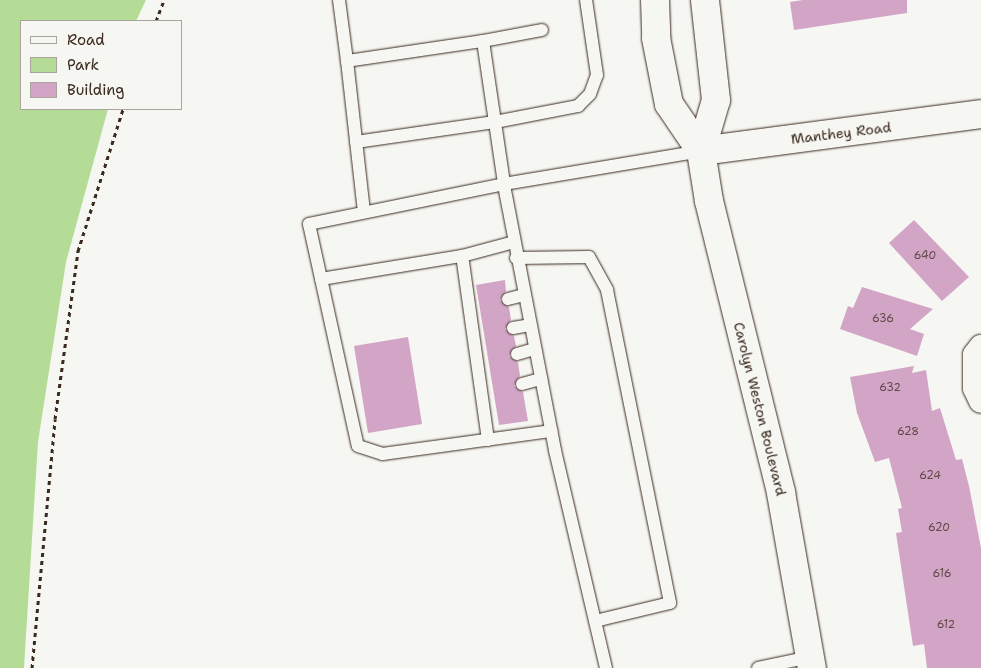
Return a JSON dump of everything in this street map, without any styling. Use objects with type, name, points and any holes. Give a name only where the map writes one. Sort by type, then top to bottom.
[{"type":"street","name":"Carolyn Weston Boulevard","points":[[655,0],[656,38],[669,104],[701,151],[710,202],[781,493],[811,663]]},
{"type":"street","name":"Carolyn Weston Boulevard","points":[[701,151],[716,100],[705,0]]},
{"type":"street","name":"Manthey Road","points":[[701,151],[981,114]]},
{"type":"street","points":[[981,347],[975,356],[975,388],[981,401]]},
{"type":"lane","points":[[338,0],[347,61],[364,212]]},
{"type":"lane","points":[[356,142],[496,122],[578,106],[590,94],[597,75],[586,0]]},
{"type":"lane","points":[[347,61],[483,42],[542,30]]},
{"type":"lane","points":[[483,42],[516,258],[551,431],[606,668]]},
{"type":"lane","points":[[551,431],[384,454],[358,446],[309,224],[504,184],[701,151]]},
{"type":"lane","points":[[321,279],[462,256],[514,242]]},
{"type":"lane","points":[[462,256],[474,305],[488,394],[488,440]]},
{"type":"lane","points":[[516,258],[589,256],[607,290],[670,603],[595,621]]},
{"type":"lane","points":[[508,299],[524,295]]},
{"type":"lane","points":[[513,328],[530,325]]},
{"type":"lane","points":[[517,354],[535,349]]},
{"type":"lane","points":[[522,384],[541,379]]},
{"type":"lane","points":[[758,668],[811,663]]},
{"type":"path","points":[[156,20],[164,0]]},
{"type":"path","points":[[32,668],[55,419],[78,251],[123,110]]},
{"type":"green space","points":[[0,0],[146,0],[136,20],[20,20],[20,110],[108,110],[66,262],[38,442],[24,668],[0,668]]},
{"type":"building","points":[[803,0],[907,0],[907,13],[794,30],[790,2]]},
{"type":"building","points":[[914,220],[969,277],[942,301],[889,243]]},
{"type":"building","points":[[505,280],[506,291],[500,300],[509,307],[511,320],[505,329],[514,336],[516,346],[509,356],[518,362],[520,376],[514,386],[523,392],[528,421],[499,425],[476,285]]},
{"type":"building","points":[[862,287],[933,309],[910,329],[924,334],[917,356],[840,329],[848,306],[853,308]]},
{"type":"building","points":[[408,337],[422,424],[368,433],[354,346]]},
{"type":"building","points":[[914,366],[912,373],[926,370],[932,411],[940,408],[956,460],[962,459],[969,486],[981,548],[981,668],[927,668],[924,644],[913,646],[896,533],[902,532],[898,509],[902,508],[889,458],[875,462],[857,413],[850,377]]}]
